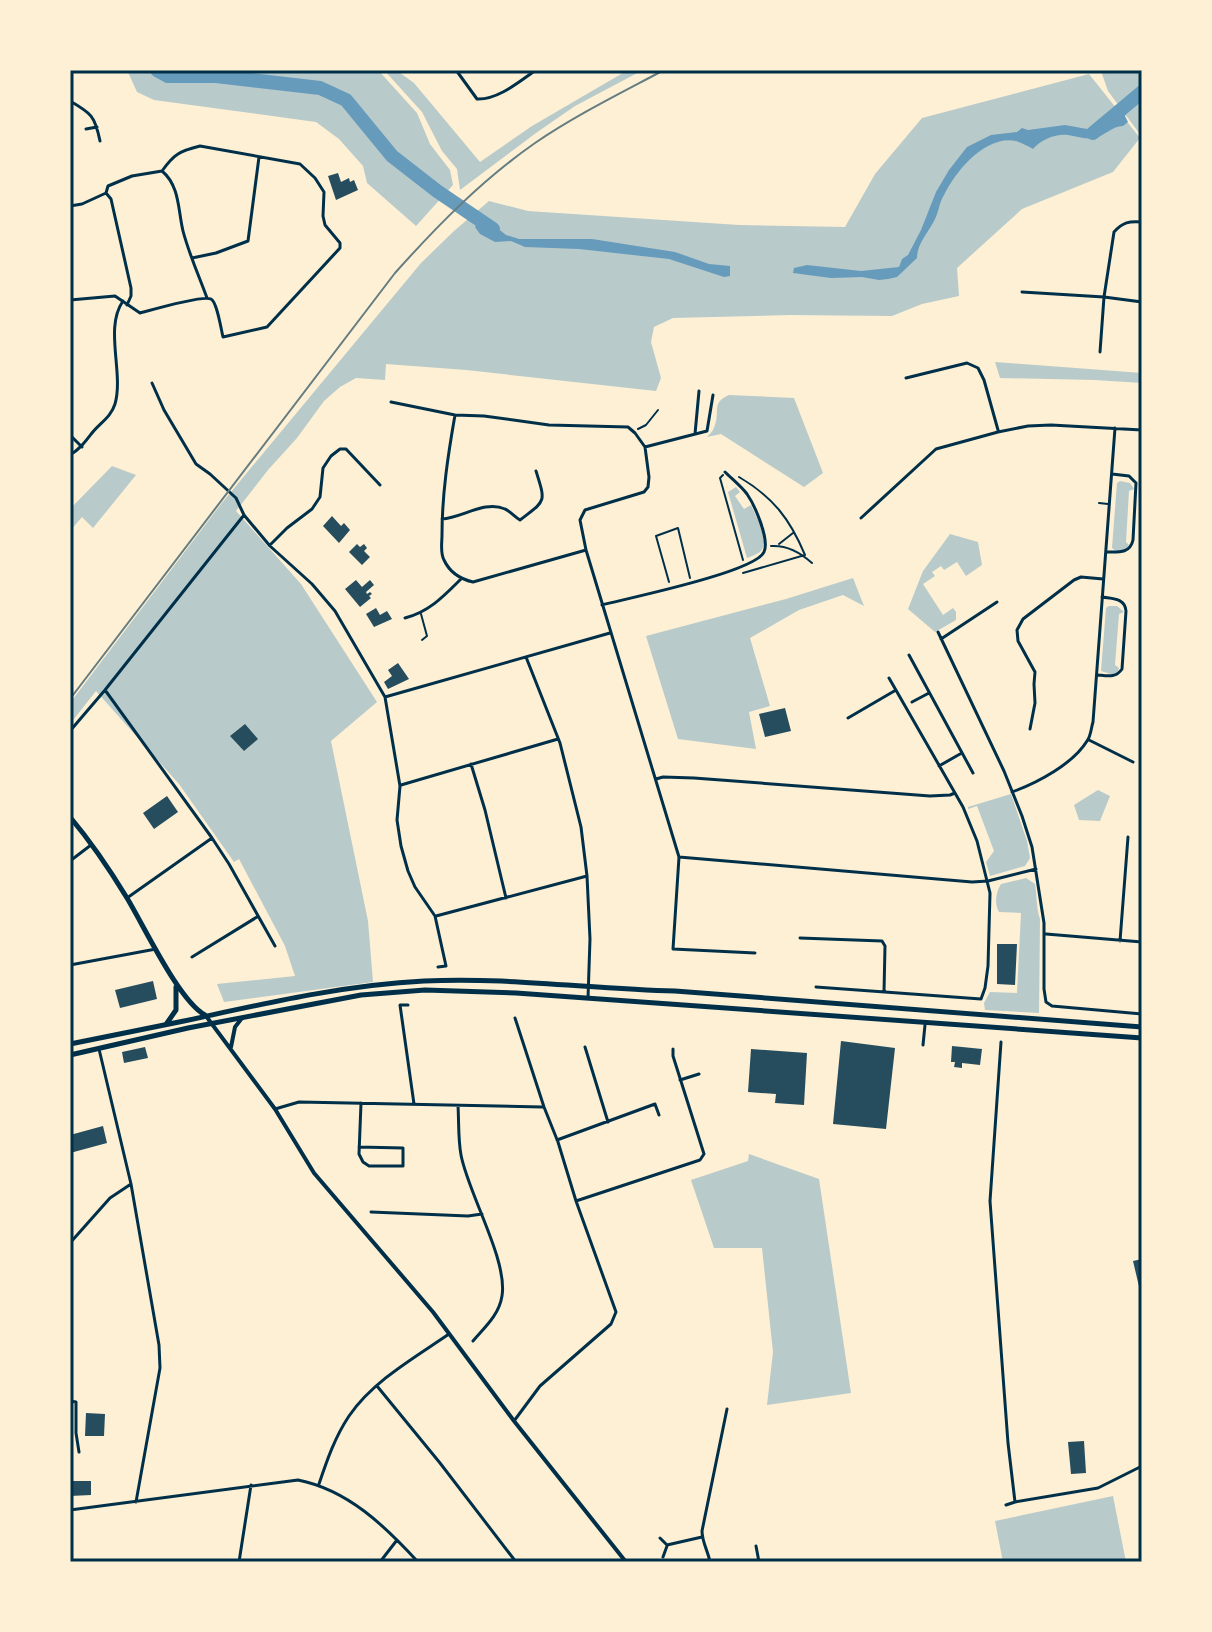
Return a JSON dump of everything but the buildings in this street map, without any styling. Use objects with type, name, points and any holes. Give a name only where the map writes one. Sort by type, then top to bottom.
[{"type":"main road","points":[[70,817],[127,898],[175,982],[198,1012],[205,1015]]},
{"type":"main road","points":[[70,1044],[205,1015],[398,982],[490,980],[1142,1027]]},
{"type":"main road","points":[[167,1023],[177,1007],[175,982]]},
{"type":"main road","points":[[70,1055],[211,1023],[361,995],[425,990],[494,991],[1142,1038]]},
{"type":"street","points":[[456,70],[477,99],[483,100],[508,90],[536,70]]},
{"type":"street","points":[[70,101],[91,114],[100,141]]},
{"type":"street","points":[[86,129],[97,127]]},
{"type":"street","points":[[70,206],[106,193],[108,186],[132,176],[162,171],[173,156],[200,146],[300,164],[324,192],[325,225],[340,243],[340,248],[267,327],[223,337],[212,299],[179,302],[140,313],[115,296],[70,300]]},
{"type":"street","points":[[192,258],[248,241],[259,157]]},
{"type":"street","points":[[162,171],[178,199],[182,228],[207,298]]},
{"type":"street","points":[[106,193],[111,199],[131,288],[127,305]]},
{"type":"street","points":[[1100,352],[1104,297],[1114,232],[1129,221],[1142,222]]},
{"type":"street","points":[[1022,292],[1142,302]]},
{"type":"street","points":[[70,455],[82,447],[114,407],[118,364],[115,314],[123,301]]},
{"type":"street","points":[[906,378],[967,363],[978,368],[998,432]]},
{"type":"street","points":[[152,383],[196,464],[236,498],[244,515],[270,546],[312,584],[335,611],[385,697],[400,786],[397,820],[404,860],[415,887],[435,916],[446,966],[438,967]]},
{"type":"street","points":[[695,434],[699,391]]},
{"type":"street","points":[[645,447],[707,431],[713,395]]},
{"type":"street","points":[[391,402],[455,415],[549,425],[628,427],[645,447],[648,487],[644,492],[585,510],[580,520],[586,550],[679,857],[673,949],[755,953]]},
{"type":"street","points":[[455,415],[442,519],[442,558],[453,573],[473,582],[586,550]]},
{"type":"street","points":[[861,518],[936,449],[1028,426],[1142,430]]},
{"type":"street","points":[[1012,792],[1033,784],[1062,766],[1089,740],[1097,675],[1115,428]]},
{"type":"street","points":[[70,435],[82,447]]},
{"type":"street","points":[[270,546],[312,509],[320,497],[323,468],[340,449],[346,449],[380,485]]},
{"type":"street","points":[[442,519],[493,506],[505,509],[520,520],[542,503],[543,495],[536,471]]},
{"type":"street","points":[[602,605],[691,582],[759,559],[766,545],[761,524],[747,495],[725,472]]},
{"type":"street","points":[[1106,552],[1125,551],[1133,540],[1136,483],[1129,476],[1112,474]]},
{"type":"street","points":[[70,731],[244,515]]},
{"type":"street","points":[[1030,729],[1035,703],[1035,672],[1018,641],[1017,630],[1023,619],[1074,580],[1081,577],[1103,579]]},
{"type":"street","points":[[405,618],[421,614],[461,579]]},
{"type":"street","points":[[1097,675],[1119,674],[1123,654],[1126,607],[1120,600],[1102,597]]},
{"type":"street","points":[[941,639],[997,602]]},
{"type":"street","points":[[970,607],[975,616]]},
{"type":"street","points":[[938,632],[1029,836],[1045,934],[1046,1002],[1052,1006],[1142,1014]]},
{"type":"street","points":[[385,697],[610,633]]},
{"type":"street","points":[[909,655],[973,773]]},
{"type":"street","points":[[526,657],[558,739],[581,827],[590,939],[588,998]]},
{"type":"street","points":[[816,987],[981,999],[985,988],[990,893],[971,824],[889,678]]},
{"type":"street","points":[[105,690],[212,838],[275,946]]},
{"type":"street","points":[[848,718],[896,690]]},
{"type":"street","points":[[912,702],[929,693]]},
{"type":"street","points":[[400,786],[558,739]]},
{"type":"street","points":[[1089,740],[1133,762]]},
{"type":"street","points":[[939,766],[961,753]]},
{"type":"street","points":[[471,764],[506,898]]},
{"type":"street","points":[[655,779],[694,778],[930,796],[955,793]]},
{"type":"street","points":[[1120,941],[1128,837]]},
{"type":"street","points":[[127,898],[212,838]]},
{"type":"street","points":[[70,861],[91,845]]},
{"type":"street","points":[[679,857],[941,880],[988,881],[1036,869]]},
{"type":"street","points":[[435,916],[587,876]]},
{"type":"street","points":[[192,957],[259,916]]},
{"type":"street","points":[[1045,934],[1142,942]]},
{"type":"street","points":[[800,938],[882,941],[885,946],[884,992]]},
{"type":"street","points":[[70,965],[156,949]]},
{"type":"street","points":[[408,1005],[400,1005],[414,1105]]},
{"type":"street","points":[[205,1015],[275,1109],[314,1173],[433,1312],[622,1561]]},
{"type":"street","points":[[231,1049],[235,1027],[243,1017]]},
{"type":"street","points":[[514,1421],[540,1386],[611,1324],[616,1312],[515,1018]]},
{"type":"street","points":[[923,1045],[925,1022]]},
{"type":"street","points":[[1001,1042],[990,1201],[1015,1502]]},
{"type":"street","points":[[585,1047],[608,1122]]},
{"type":"street","points":[[99,1049],[131,1184],[159,1345],[160,1368],[136,1502]]},
{"type":"street","points":[[576,1201],[700,1160],[704,1154],[673,1049]]},
{"type":"street","points":[[680,1080],[699,1074]]},
{"type":"street","points":[[275,1109],[299,1102],[544,1107]]},
{"type":"street","points":[[359,1147],[403,1148],[403,1166],[369,1166],[361,1158],[359,1147],[361,1103]]},
{"type":"street","points":[[557,1140],[655,1104],[659,1115]]},
{"type":"street","points":[[458,1106],[461,1156],[497,1260],[503,1293],[495,1315],[473,1341]]},
{"type":"street","points":[[70,1243],[110,1198],[131,1184]]},
{"type":"street","points":[[371,1212],[482,1214]]},
{"type":"street","points":[[319,1484],[328,1455],[350,1415],[377,1386],[449,1334]]},
{"type":"street","points":[[377,1386],[516,1562]]},
{"type":"street","points":[[70,1401],[76,1402],[79,1452]]},
{"type":"street","points":[[710,1562],[702,1537],[727,1409]]},
{"type":"street","points":[[1006,1505],[1098,1488],[1142,1466]]},
{"type":"street","points":[[70,1510],[298,1480],[319,1484],[371,1514],[418,1562]]},
{"type":"street","points":[[239,1562],[251,1485]]},
{"type":"street","points":[[667,1545],[702,1537]]},
{"type":"street","points":[[660,1538],[667,1545]]},
{"type":"street","points":[[380,1562],[397,1540]]},
{"type":"street","points":[[663,1557],[667,1545]]},
{"type":"street","points":[[756,1546],[759,1562]]},
{"type":"lane","points":[[1099,503],[1109,504]]},
{"type":"lane","points":[[421,614],[427,636],[422,640]]},
{"type":"path","points":[[638,429],[646,425],[658,410]]},
{"type":"path","points":[[725,472],[720,478],[745,566]]},
{"type":"path","points":[[671,587],[656,536],[678,528],[691,582]]},
{"type":"path","points":[[766,545],[779,545],[795,532]]},
{"type":"path","points":[[779,545],[805,555],[812,563]]},
{"type":"shaded area","points":[[127,70],[378,70],[417,113],[430,144],[450,170],[453,185],[416,226],[367,183],[363,166],[339,139],[316,122],[154,100],[137,92]]},
{"type":"shaded area","points":[[384,70],[396,70],[414,83],[480,162],[532,126],[628,70],[643,70],[575,106],[460,190],[457,169],[442,151],[422,112]]},
{"type":"shaded area","points":[[1097,70],[1142,70],[1142,137],[1108,91],[1101,71]]},
{"type":"shaded area","points":[[1089,74],[1140,138],[1113,172],[1022,209],[957,268],[959,296],[922,304],[892,316],[673,318],[654,327],[651,342],[661,378],[656,391],[386,364],[385,380],[356,378],[324,401],[236,511],[301,584],[377,702],[331,741],[368,921],[373,982],[224,1002],[217,984],[295,976],[285,946],[239,859],[234,862],[179,784],[96,691],[70,724],[70,703],[221,504],[421,263],[489,201],[528,211],[739,225],[845,227],[875,174],[922,118]]},
{"type":"shaded area","points":[[995,362],[1142,373],[1142,383],[1000,378]]},
{"type":"shaded area","points":[[729,395],[794,398],[823,473],[804,487],[721,434],[707,437],[714,427],[718,404]]},
{"type":"shaded area","points":[[112,466],[136,475],[93,528],[82,517],[70,531],[70,509]]},
{"type":"shaded area","points":[[1117,483],[1130,483],[1134,489],[1129,491],[1126,542],[1129,545],[1117,552],[1112,548]]},
{"type":"shaded area","points":[[736,487],[740,492],[735,496],[744,509],[751,505],[763,535],[760,552],[747,558],[728,492]]},
{"type":"shaded area","points":[[950,534],[978,542],[982,565],[966,576],[957,562],[944,570],[941,566],[932,572],[935,576],[923,584],[943,615],[953,608],[956,612],[956,620],[935,632],[908,609],[923,571]]},
{"type":"shaded area","points":[[853,578],[864,606],[843,595],[799,610],[750,638],[770,706],[749,712],[756,749],[678,739],[646,636]]},
{"type":"shaded area","points":[[1117,606],[1124,612],[1119,614],[1115,665],[1119,668],[1114,675],[1101,671],[1106,608]]},
{"type":"shaded area","points":[[1098,790],[1110,796],[1100,821],[1079,820],[1074,805]]},
{"type":"shaded area","points":[[1011,794],[1030,858],[1025,866],[990,876],[986,862],[994,851],[977,806],[968,807]]},
{"type":"shaded area","points":[[1026,878],[1035,884],[1040,919],[1039,1013],[985,1010],[984,1003],[990,992],[1017,993],[1021,913],[999,912],[996,898],[1001,884]]},
{"type":"shaded area","points":[[749,1154],[819,1179],[851,1393],[767,1405],[773,1352],[762,1248],[714,1248],[691,1180],[748,1161]]},
{"type":"shaded area","points":[[1113,1496],[1126,1562],[1003,1562],[995,1521]]},
{"type":"water","points":[[1142,85],[1142,94],[1128,108],[1125,116],[1128,122],[1098,137],[1087,139],[1058,135],[1033,149],[1016,141],[1004,141],[983,149],[956,176],[942,198],[917,258],[897,277],[879,280],[793,273],[794,268],[807,265],[861,271],[899,267],[921,230],[936,192],[967,147],[991,135],[1017,132],[1022,128],[1028,130],[1065,125],[1087,129],[1119,117],[1126,99]]},
{"type":"water","points":[[481,218],[506,235],[519,239],[592,239],[675,252],[709,264],[730,266],[730,276],[724,277],[669,259],[579,249],[525,247],[511,241],[495,242],[480,234],[475,227]]},
{"type":"waterway","points":[[157,70],[168,76],[216,76],[320,88],[346,100],[392,156],[493,229]]},
{"type":"waterway","points":[[1093,133],[1142,92]]},
{"type":"railway","points":[[70,699],[395,273],[428,238],[479,188],[535,143],[664,70]]}]
